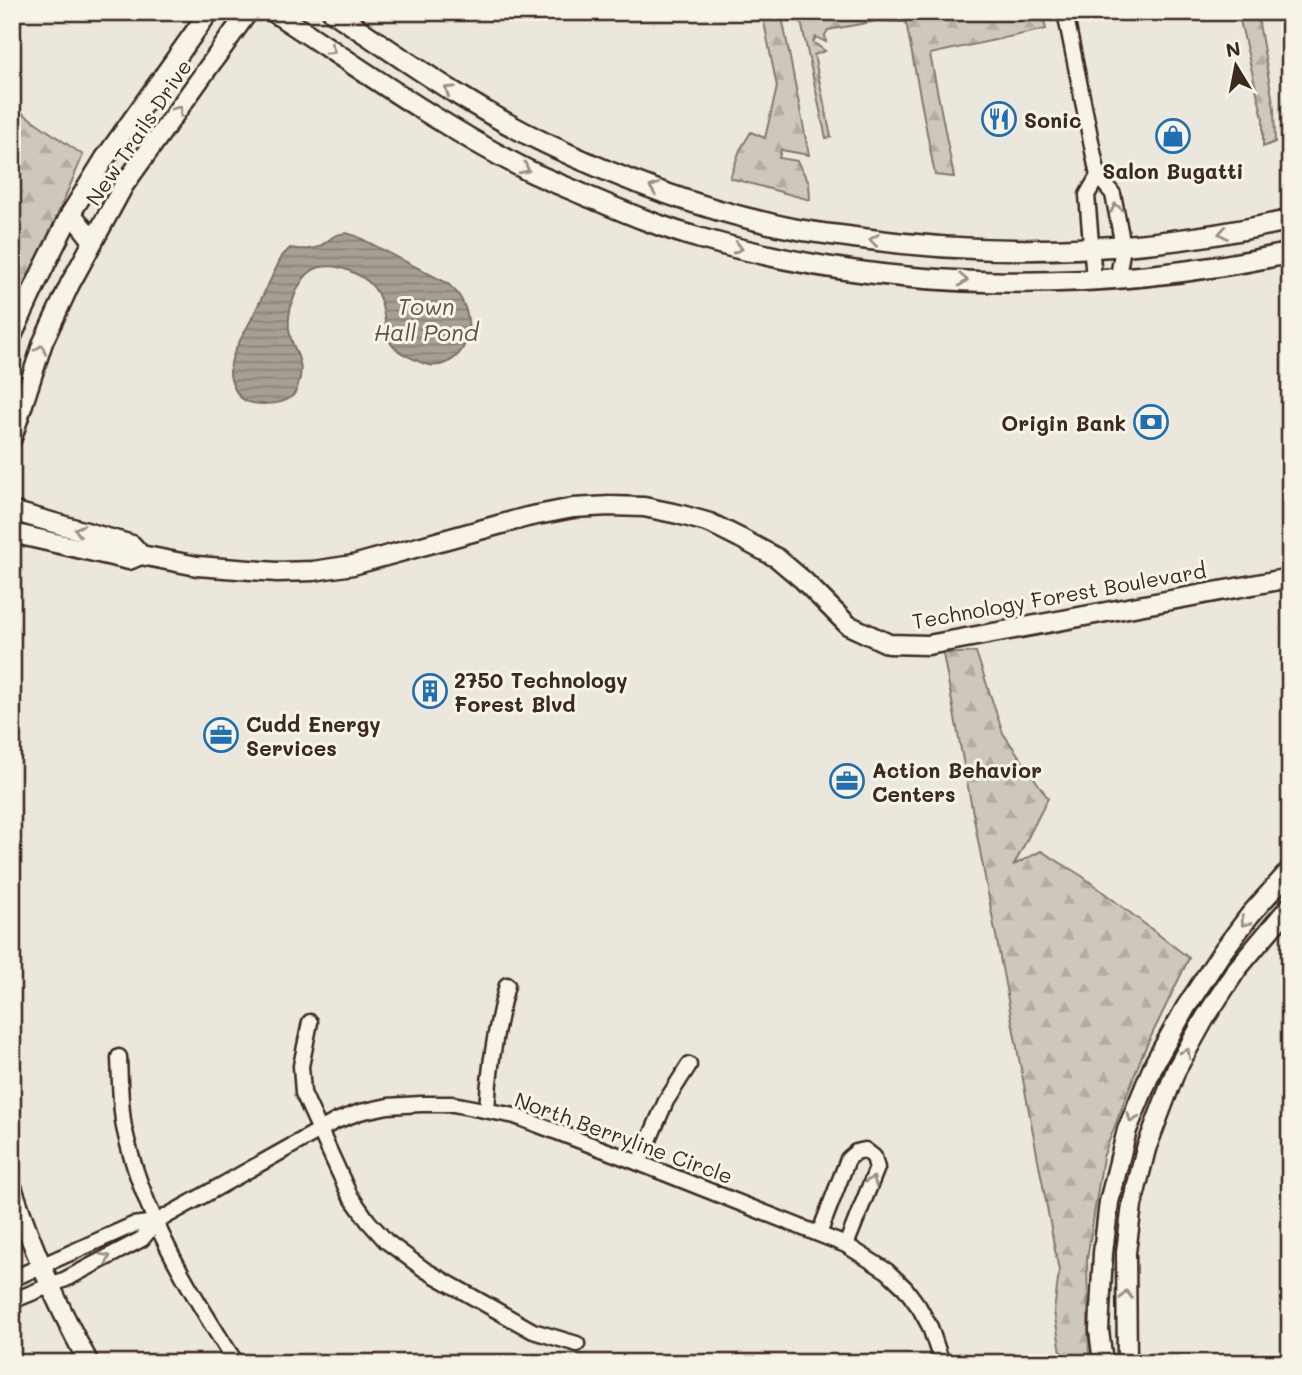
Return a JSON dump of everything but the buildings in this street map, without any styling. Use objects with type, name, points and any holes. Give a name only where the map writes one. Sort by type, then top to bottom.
[{"type":"main road","points":[[274,12],[441,122],[529,171],[610,206],[697,238],[789,260],[870,273],[988,282],[1094,279],[1182,272],[1290,253]]},
{"type":"main road","points":[[333,12],[458,96],[544,143],[622,176],[707,207],[795,229],[912,245],[989,250],[1093,248],[1177,241],[1290,220]]},
{"type":"street","name":"New Trails Drive","points":[[12,336],[71,213],[105,158],[209,12]]},
{"type":"street","name":"New Trails Drive","points":[[12,438],[43,342],[70,285],[124,185],[248,12]]},
{"type":"street","points":[[1065,12],[1098,176],[1113,194],[1123,246],[1118,277]]},
{"type":"street","points":[[1094,279],[1087,195],[1098,176]]},
{"type":"street","points":[[71,213],[105,221]]},
{"type":"street","points":[[71,213],[93,242]]},
{"type":"street","name":"Technology Forest Boulevard","points":[[12,510],[132,545],[141,555],[197,566],[277,572],[313,571],[353,565],[527,517],[573,508],[644,507],[710,523],[753,544],[777,558],[799,576],[848,625],[889,644],[928,645],[1290,578]]},
{"type":"street","points":[[12,533],[129,560],[141,555]]},
{"type":"street","points":[[1103,1363],[1099,1330],[1103,1254],[1109,1202],[1127,1130],[1155,1062],[1186,1007],[1250,915],[1290,870]]},
{"type":"street","points":[[1126,1363],[1126,1252],[1132,1205],[1146,1149],[1176,1070],[1205,1018],[1237,969],[1290,906]]},
{"type":"street","points":[[1220,956],[1237,969]]},
{"type":"street","points":[[487,1110],[490,1065],[506,985]]},
{"type":"street","points":[[310,1022],[301,1066],[303,1093],[349,1194],[368,1221],[386,1241],[425,1270],[533,1331],[578,1345]]},
{"type":"street","points":[[119,1057],[124,1126],[133,1160],[156,1222],[201,1309],[236,1363]]},
{"type":"street","points":[[639,1163],[667,1101],[689,1065]]},
{"type":"street","name":"North Berryline Circle","points":[[12,1301],[51,1286],[142,1239],[156,1222],[318,1130],[360,1112],[388,1106],[453,1104],[515,1116],[846,1245],[887,1271],[905,1288],[930,1327],[942,1363]]},
{"type":"street","points":[[819,1234],[848,1159],[856,1152],[865,1150],[874,1157],[877,1168],[846,1245]]},
{"type":"street","points":[[12,1187],[51,1286],[89,1363]]},
{"type":"street","name":"North Berryline Circle","points":[[12,1279],[134,1224],[156,1222]]},
{"type":"street","points":[[1099,1330],[1125,1331]]},
{"type":"green space","points":[[762,12],[781,12],[809,155],[781,150],[779,158],[797,161],[809,183],[810,200],[730,178],[740,150],[751,132],[765,138],[777,87]]},
{"type":"green space","points":[[799,12],[838,12],[840,19],[876,12],[1042,12],[1046,29],[930,54],[954,177],[935,175],[906,22],[877,21],[828,30],[825,35],[826,42],[816,37],[813,42],[825,51],[814,55],[831,137],[826,138]]},
{"type":"green space","points":[[1238,12],[1257,12],[1274,108],[1275,142],[1263,147],[1263,118]]},
{"type":"green space","points":[[12,106],[83,155],[12,321]]},
{"type":"green space","points":[[976,652],[1003,733],[1048,798],[1014,865],[1041,851],[1082,876],[1189,958],[1143,1053],[1103,1157],[1087,1259],[1089,1363],[1063,1363],[1054,1312],[1059,1271],[943,654]]},
{"type":"water","name":"Town Hall Pond","points":[[346,233],[447,283],[455,290],[465,307],[468,326],[461,351],[446,363],[434,366],[402,353],[388,339],[381,301],[374,287],[348,270],[333,266],[321,267],[313,270],[301,283],[290,311],[290,336],[301,369],[298,387],[291,397],[274,403],[260,404],[244,400],[231,379],[232,358],[282,256],[290,248],[313,249],[334,236]]},
{"type":"place","name":"Sonic","points":[[999,119]]},
{"type":"place","name":"Salon Bugatti","points":[[1173,136]]},
{"type":"place","name":"Origin Bank","points":[[1151,422]]},
{"type":"place","name":"2750 Technology Forest Blvd","points":[[430,691]]},
{"type":"place","name":"Cudd Energy Services","points":[[221,735]]},
{"type":"place","name":"Action Behavior Centers","points":[[847,781]]}]
